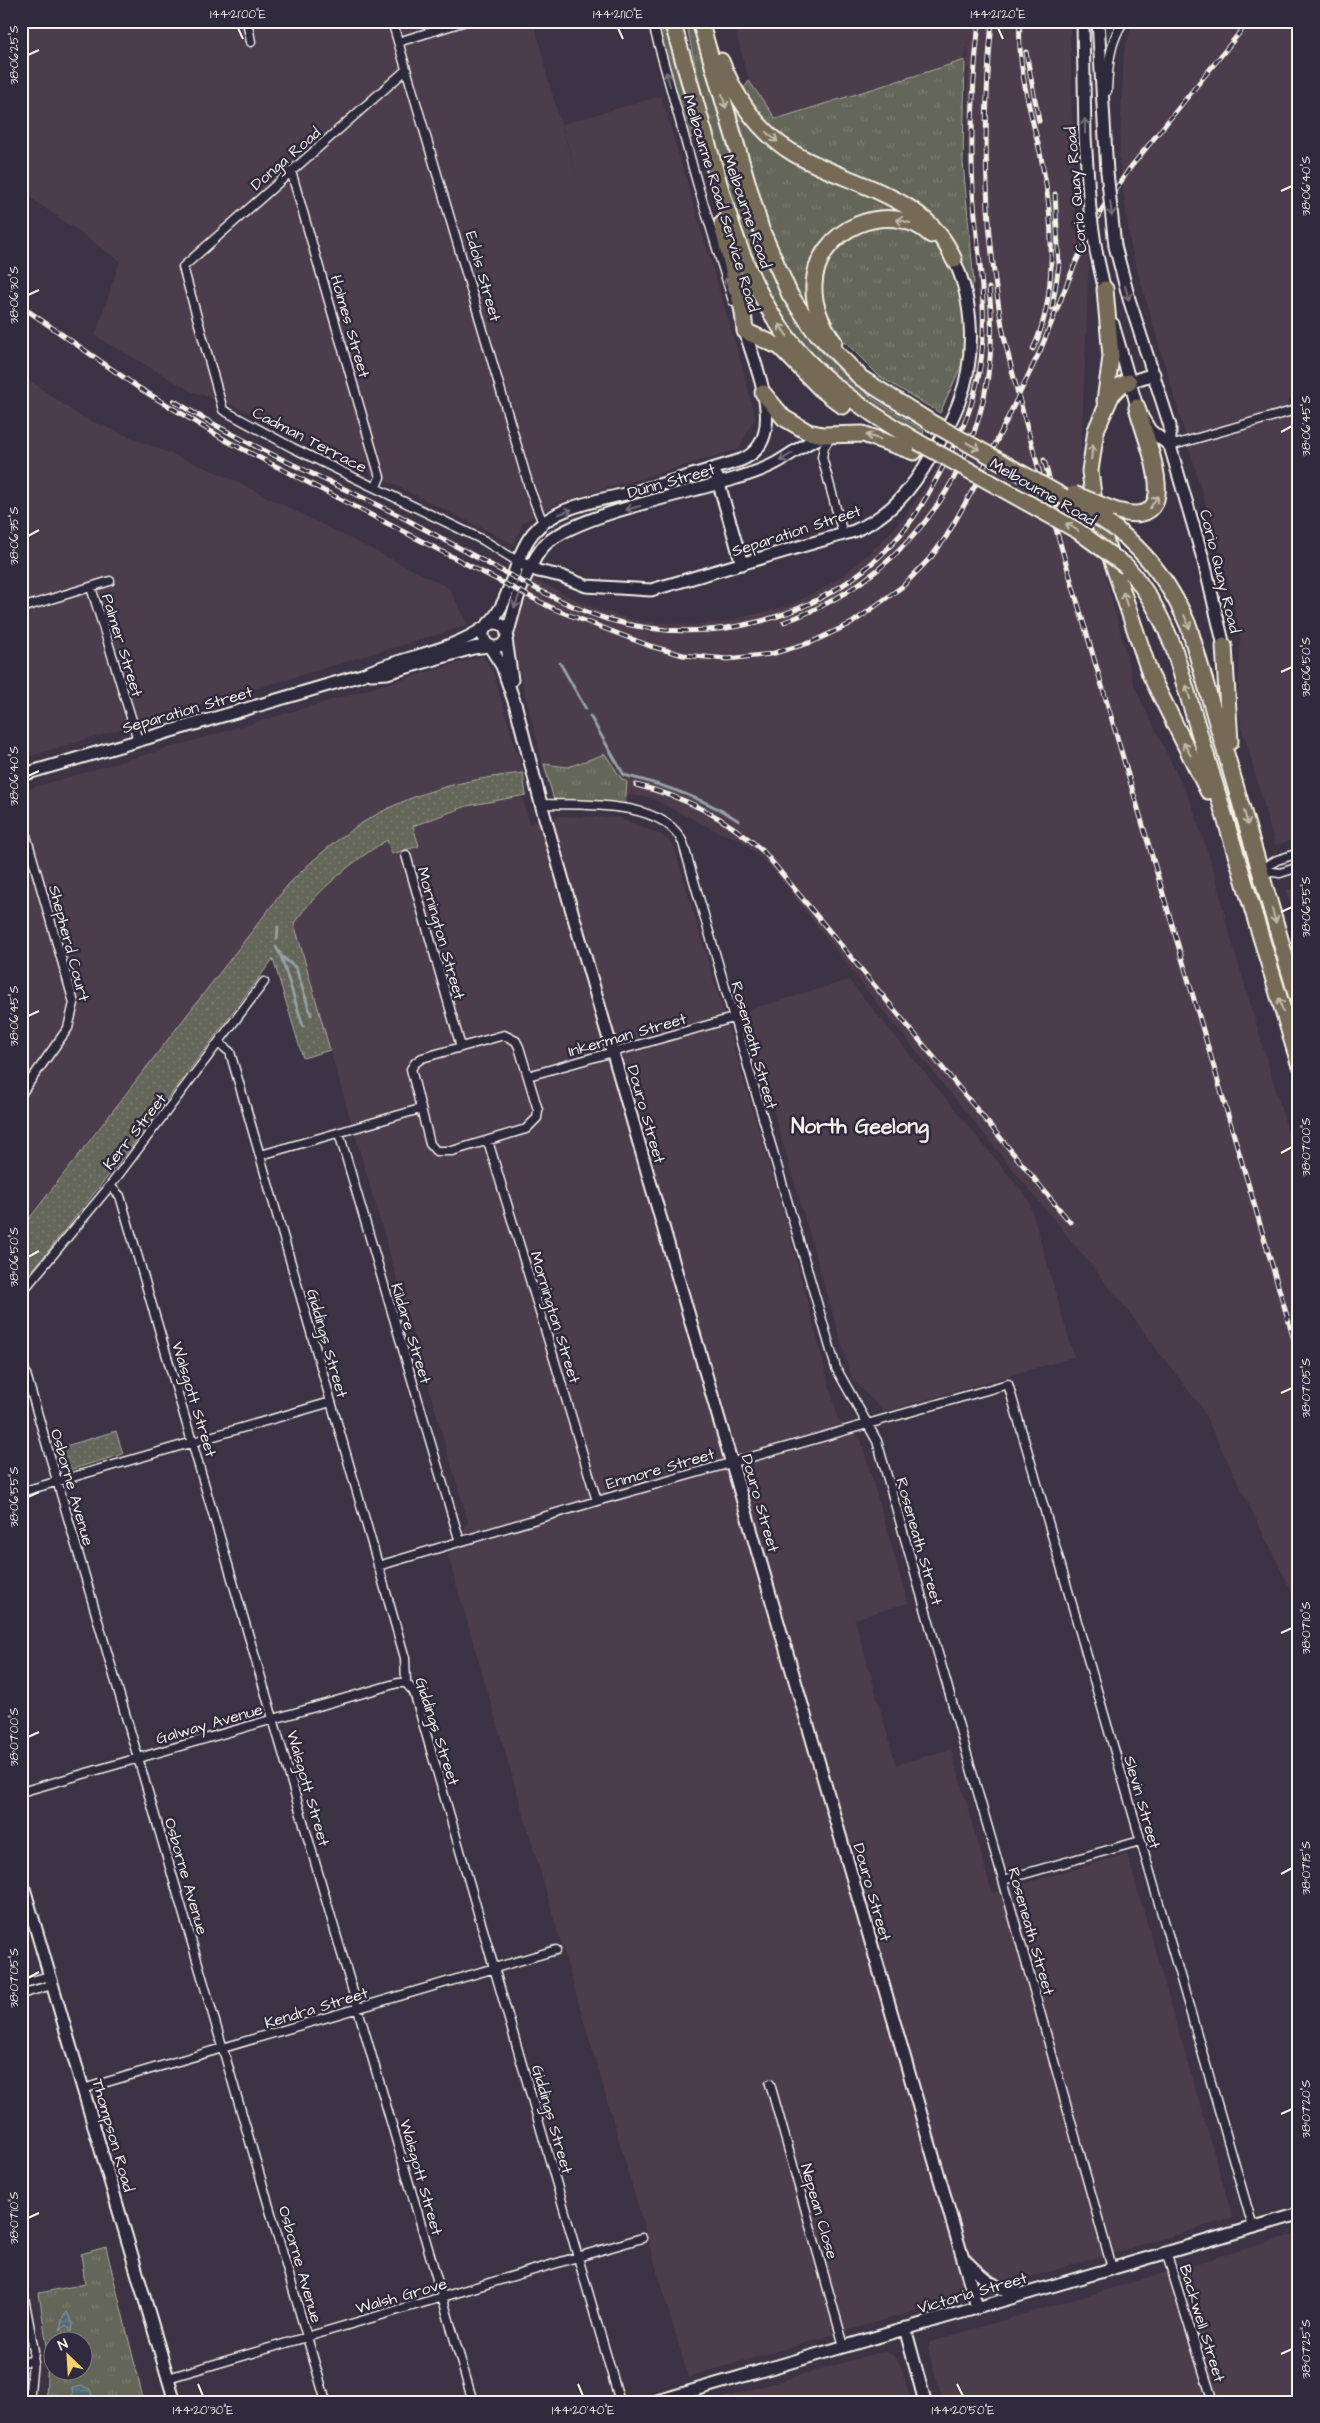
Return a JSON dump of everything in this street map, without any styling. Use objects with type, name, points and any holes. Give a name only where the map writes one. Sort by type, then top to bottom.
[{"type":"highway","name":"Melbourne Road","points":[[672,21],[735,236],[749,272],[765,303],[784,333],[826,379],[898,430],[916,447],[993,483],[1095,541],[1126,566],[1148,593],[1165,626],[1190,700],[1230,840],[1299,1063]]},
{"type":"highway","points":[[702,21],[733,89],[761,127],[792,152],[916,211],[941,235],[954,260]]},
{"type":"highway","name":"Melbourne Road","points":[[702,21],[761,229],[790,295],[813,329],[860,378],[930,422],[1024,474],[1116,529],[1149,560],[1172,591],[1193,640],[1299,1004]]},
{"type":"highway","points":[[716,175],[723,225],[743,312],[745,331],[780,347],[814,383],[843,406],[898,430]]},
{"type":"highway","points":[[860,378],[829,335],[816,306],[815,275],[827,248],[843,232],[862,222],[874,219],[896,219],[919,226],[928,232],[954,260]]},
{"type":"highway","points":[[1105,289],[1111,357],[1103,410],[1093,444],[1090,471],[1092,495],[1102,533],[1153,681],[1204,780],[1230,840]]},
{"type":"highway","points":[[1103,410],[1115,390],[1129,382]]},
{"type":"highway","points":[[763,393],[784,418],[795,426],[813,433],[831,435],[854,432],[916,447]]},
{"type":"highway","points":[[1024,474],[1111,509],[1131,514],[1141,513],[1152,507],[1159,493],[1158,480],[1137,408]]},
{"type":"highway","points":[[1224,646],[1232,771]]},
{"type":"highway","points":[[1241,875],[1260,870]]},
{"type":"main road","name":"Corio Quay Road","points":[[1083,21],[1085,137],[1090,210],[1096,251],[1137,408],[1150,430],[1170,446]]},
{"type":"main road","name":"Corio Quay Road","points":[[1098,21],[1104,134],[1115,246],[1129,299],[1170,426],[1170,446],[1216,607],[1224,646]]},
{"type":"main road","name":"Separation Street","points":[[531,568],[586,586],[651,590],[843,534],[873,522],[896,504],[920,474],[955,412],[964,383],[969,330],[966,296],[954,260]]},
{"type":"main road","name":"Melbourne Road Service Road","points":[[745,331],[763,393]]},
{"type":"main road","points":[[1129,382],[1154,374]]},
{"type":"main road","name":"Dunn Street","points":[[518,561],[528,539],[543,523],[574,508],[740,460],[758,450],[767,423],[763,393]]},
{"type":"main road","name":"Dunn Street","points":[[531,568],[543,548],[555,536],[583,522],[719,484],[767,468],[815,440],[831,435]]},
{"type":"main road","points":[[714,468],[742,564]]},
{"type":"main road","name":"Edols Street","points":[[543,523],[555,536]]},
{"type":"main road","name":"Separation Street","points":[[21,775],[362,675],[398,660],[464,640],[486,626],[501,606],[518,561]]},
{"type":"main road","points":[[506,637],[502,625],[495,622],[486,626],[483,638],[489,646],[501,645],[506,637],[517,600],[531,568],[518,561]]},
{"type":"main road","name":"Douro Street","points":[[506,637],[516,707]]},
{"type":"main road","name":"Separation Street","points":[[362,675],[387,673],[464,650],[489,646]]},
{"type":"main road","name":"Douro Street","points":[[489,646],[502,666],[516,707],[541,804],[977,2307]]},
{"type":"main road","name":"Thompson Road","points":[[21,1878],[175,2402]]},
{"type":"main road","name":"Victoria Street","points":[[654,2402],[1299,2214]]},
{"type":"main road","points":[[962,2256],[981,2278],[990,2284],[1011,2292],[1023,2294]]},
{"type":"main road","points":[[905,2328],[925,2402]]},
{"type":"street","points":[[246,21],[251,42]]},
{"type":"street","name":"Edols Street","points":[[392,21],[530,490],[543,523]]},
{"type":"street","points":[[398,42],[466,21]]},
{"type":"street","name":"Melbourne Road Service Road","points":[[652,21],[714,240],[745,331]]},
{"type":"street","points":[[1104,134],[1110,54],[1115,37],[1124,21]]},
{"type":"street","name":"Donga Road","points":[[183,267],[406,70]]},
{"type":"street","name":"Holmes Street","points":[[292,172],[380,477],[376,487]]},
{"type":"street","name":"Cadman Terrace","points":[[183,267],[223,410],[293,448],[483,540],[518,561]]},
{"type":"street","points":[[1170,446],[1299,409]]},
{"type":"street","points":[[831,435],[822,450],[823,464],[843,534]]},
{"type":"street","points":[[21,608],[110,582]]},
{"type":"street","name":"Palmer Street","points":[[91,587],[138,740]]},
{"type":"street","name":"Roseneath Street","points":[[541,804],[620,807],[662,821],[677,833],[684,847],[836,1368],[842,1382],[877,1441],[1112,2268]]},
{"type":"street","name":"Shepherd Court","points":[[21,818],[74,1003],[68,1028],[22,1092]]},
{"type":"street","points":[[1260,870],[1277,860],[1299,854]]},
{"type":"street","name":"Mornington Street","points":[[406,855],[461,1046]]},
{"type":"street","points":[[1260,870],[1280,873],[1299,867]]},
{"type":"street","name":"Kerr Street","points":[[21,1294],[110,1186],[264,982]]},
{"type":"street","name":"Inkerman Street","points":[[528,1076],[733,1018]]},
{"type":"street","points":[[504,1035],[511,1037],[519,1047],[528,1076],[538,1110],[537,1118],[533,1125],[488,1141],[444,1152],[436,1150],[430,1144],[411,1069],[422,1058],[504,1035]]},
{"type":"street","name":"Giddings Street","points":[[219,1043],[230,1052],[261,1155],[404,1658],[406,1684],[414,1692],[620,2402]]},
{"type":"street","points":[[261,1155],[420,1109]]},
{"type":"street","name":"Kildare Street","points":[[339,1133],[460,1542]]},
{"type":"street","name":"Mornington Street","points":[[488,1141],[597,1501]]},
{"type":"street","name":"Walsgott Street","points":[[110,1186],[120,1196],[473,2402]]},
{"type":"street","name":"Osborne Avenue","points":[[21,1357],[326,2402]]},
{"type":"street","name":"Enmore Street","points":[[378,1566],[848,1428],[869,1425],[1008,1384]]},
{"type":"street","name":"Slevin Street","points":[[1008,1384],[1253,2227]]},
{"type":"street","points":[[21,1492],[331,1402]]},
{"type":"street","name":"Galway Avenue","points":[[21,1792],[398,1683],[406,1684]]},
{"type":"street","points":[[1003,1880],[1140,1841]]},
{"type":"street","name":"Kendra Street","points":[[83,2089],[556,1950]]},
{"type":"street","points":[[21,1984],[51,1980]]},
{"type":"street","points":[[21,1994],[51,1980]]},
{"type":"street","name":"Nepean Close","points":[[770,2084],[844,2346]]},
{"type":"street","name":"Walsh Grove","points":[[168,2378],[642,2238]]},
{"type":"street","name":"Backwell Street","points":[[1166,2252],[1213,2402]]},
{"type":"street","points":[[21,2281],[32,2337],[34,2362],[29,2402]]},
{"type":"street","points":[[21,2361],[34,2362]]},
{"type":"shaded area","points":[[21,21],[534,21],[547,76],[578,182],[562,124],[661,96],[742,366],[755,417],[739,449],[561,502],[523,522],[514,544],[233,405],[193,392],[95,336],[120,261],[21,191]]},
{"type":"shaded area","points":[[733,21],[969,21],[969,31],[970,21],[1070,21],[1075,231],[1085,230],[1089,267],[1080,478],[1135,688],[1191,803],[1217,881],[1227,925],[1299,1169],[1299,1607],[1201,1407],[1118,1298],[880,1007],[770,866],[740,839],[718,832],[649,797],[549,788],[514,651],[517,619],[533,579],[596,609],[639,621],[694,625],[723,622],[785,607],[822,589],[845,574],[880,543],[904,517],[931,478],[961,420],[974,380],[980,324],[967,146],[968,40],[965,60],[776,119],[749,81]]},
{"type":"shaded area","points":[[1133,21],[1299,21],[1299,396],[1288,400],[1296,427],[1299,427],[1299,838],[1275,845],[1238,713],[1240,638],[1231,592],[1131,249],[1119,158],[1124,51]]},
{"type":"shaded area","points":[[21,374],[81,417],[223,475],[449,588],[468,625],[21,759]]},
{"type":"shaded area","points":[[482,656],[492,669],[523,773],[475,780],[405,800],[366,820],[320,853],[287,886],[22,1225],[21,1229],[21,791]]},
{"type":"shaded area","points":[[522,796],[529,823],[558,816],[619,818],[659,834],[673,844],[787,1224],[838,1419],[861,1440],[908,1603],[855,1619],[896,1765],[951,1749],[992,1893],[1127,1854],[1233,2218],[688,2377],[448,1556],[468,1522],[293,923],[339,874],[387,839],[419,846],[413,826],[467,806]]},
{"type":"shaded area","points":[[1299,886],[1299,933],[1286,890]]},
{"type":"shaded area","points":[[849,980],[1029,1200],[1074,1357],[884,1412],[852,1379],[744,1011]]},
{"type":"shaded area","points":[[1299,2233],[1299,2402],[943,2402],[928,2349],[930,2342]]},
{"type":"shaded area","points":[[886,2352],[895,2356],[901,2366],[911,2402],[708,2402],[877,2353]]},
{"type":"green space","points":[[656,21],[663,21],[695,136],[689,138]]},
{"type":"green space","points":[[686,21],[692,21],[766,265],[787,305],[813,343],[841,372],[875,400],[924,431],[923,435],[897,422],[849,390],[806,348],[772,301],[753,262],[739,221],[702,93]]},
{"type":"green space","points":[[965,60],[963,162],[974,283],[962,297],[964,332],[962,364],[940,413],[879,376],[803,300],[769,231],[734,102],[749,81],[776,119]]},
{"type":"green space","points":[[605,754],[621,778],[627,782],[625,808],[555,804],[544,764],[568,767]]},
{"type":"green space","points":[[523,773],[526,795],[467,806],[413,826],[419,846],[392,854],[387,840],[348,867],[314,899],[294,923],[330,1050],[303,1058],[273,959],[129,1150],[21,1285],[21,1229],[287,886],[313,860],[339,839],[393,806],[422,794],[453,785]]},
{"type":"green space","points":[[116,1431],[123,1454],[66,1471],[59,1448]]},
{"type":"green space","points":[[106,2247],[144,2402],[46,2402],[47,2380],[92,2380],[92,2330],[44,2330],[39,2293],[85,2284],[81,2254]]},
{"type":"water","points":[[67,2312],[73,2324],[72,2330],[66,2325],[60,2330],[63,2317]]},
{"type":"water","points":[[81,2386],[90,2389],[93,2400],[68,2402],[67,2398],[73,2395],[72,2388]]},
{"type":"waterway","points":[[560,663],[586,709]]},
{"type":"waterway","points":[[590,716],[624,775],[683,793],[739,821]]},
{"type":"waterway","points":[[277,939],[278,927]]},
{"type":"waterway","points":[[276,947],[281,956],[296,968],[311,1015]]},
{"type":"waterway","points":[[281,956],[303,1026]]},
{"type":"railway","points":[[174,401],[228,432],[396,514],[542,592],[574,607],[607,619],[645,628],[684,631],[723,628],[760,621],[797,609],[831,592],[863,570],[900,535],[921,506],[938,475],[962,429],[972,401],[980,366],[983,341],[982,290],[973,190],[972,147],[979,21]]},
{"type":"railway","points":[[992,21],[987,99],[987,177],[992,254],[1007,350],[1041,478],[1299,1357]]},
{"type":"railway","points":[[1020,21],[1023,73],[1045,179],[1051,229],[1050,280],[1047,304],[1033,349]]},
{"type":"railway","points":[[21,306],[139,388],[227,441],[554,609],[650,646],[683,655],[728,659],[771,654],[812,642],[852,623],[903,586],[932,556],[946,537],[975,486],[1040,351],[1075,264],[1102,209],[1130,168],[1249,21]]},
{"type":"railway","points":[[1026,52],[1039,121]]},
{"type":"railway","points":[[1052,308],[1059,265],[1055,194]]},
{"type":"railway","points":[[784,622],[834,599],[878,569],[916,533],[946,491],[969,445],[984,395],[991,343],[989,288]]},
{"type":"railway","points":[[1044,460],[1057,506]]},
{"type":"railway","points":[[636,785],[672,796],[704,810],[735,829],[764,852],[1070,1222]]},
{"type":"district","name":"North Geelong","points":[[860,1126]]}]
